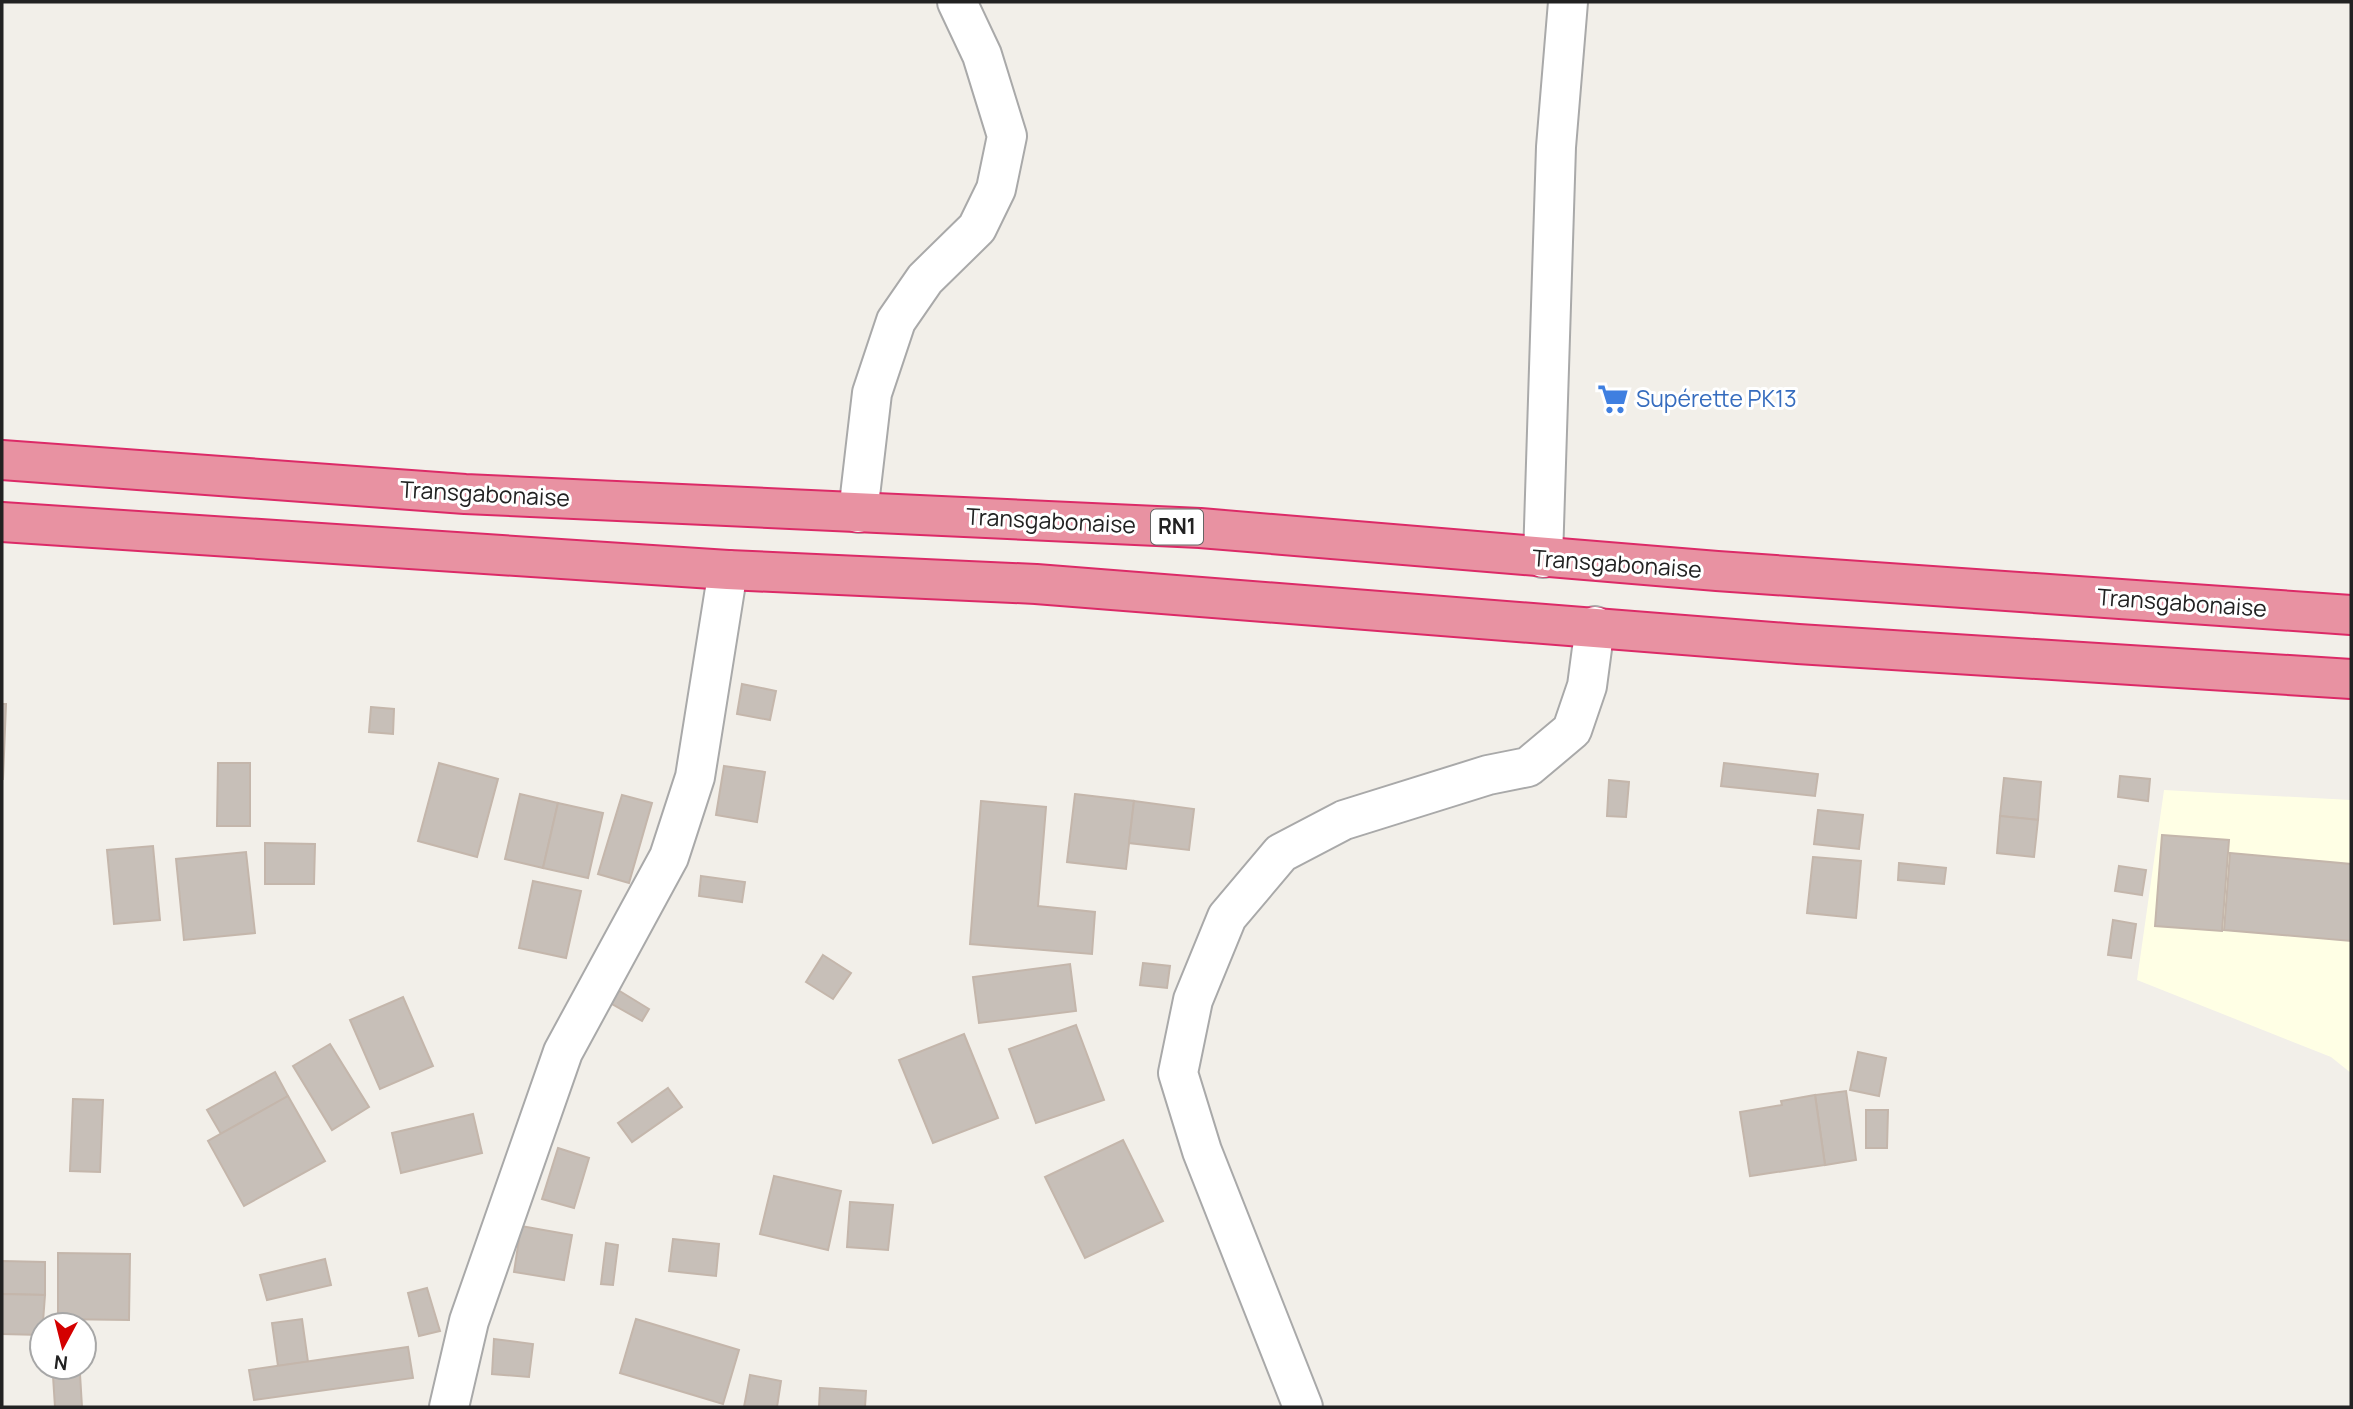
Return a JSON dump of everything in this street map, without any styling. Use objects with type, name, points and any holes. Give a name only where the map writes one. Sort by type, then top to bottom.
[{"type":"highway","name":"Transgabonaise","points":[[2,460],[412,491],[1200,528],[1543,558],[2351,615]]},
{"type":"highway","points":[[2,522],[728,570],[1036,584],[1595,626],[1798,645],[2351,679]]},
{"type":"street","points":[[858,513],[872,393],[896,321],[925,279],[977,229],[996,189],[1007,136],[982,55],[957,2]]},
{"type":"street","points":[[1543,558],[1556,147],[1567,2]]},
{"type":"street","points":[[449,1407],[469,1321],[563,1052],[670,856],[695,777],[728,570]]},
{"type":"street","points":[[1303,1407],[1202,1151],[1178,1073],[1193,1000],[1227,918],[1281,853],[1344,820],[1488,775],[1528,766],[1572,730],[1587,686],[1595,626]]},
{"type":"shaded area","points":[[2164,790],[2351,800],[2351,1073],[2331,1057],[2137,980]]},
{"type":"building","points":[[742,684],[776,691],[770,720],[737,714]]},
{"type":"building","points":[[2,704],[6,704],[3,779],[2,779]]},
{"type":"building","points":[[371,707],[394,709],[393,734],[369,732]]},
{"type":"building","points":[[218,763],[250,763],[250,826],[217,826]]},
{"type":"building","points":[[439,763],[498,779],[477,857],[418,841]]},
{"type":"building","points":[[1724,763],[1818,774],[1815,796],[1721,786]]},
{"type":"building","points":[[724,766],[765,772],[757,822],[716,815]]},
{"type":"building","points":[[2120,776],[2150,779],[2148,801],[2118,797]]},
{"type":"building","points":[[2004,778],[2041,782],[2038,820],[2000,816]]},
{"type":"building","points":[[1609,780],[1629,782],[1626,817],[1607,816]]},
{"type":"building","points":[[520,794],[558,803],[543,868],[505,859]]},
{"type":"building","points":[[1075,794],[1134,801],[1126,869],[1067,862]]},
{"type":"building","points":[[622,795],[652,803],[629,883],[598,874]]},
{"type":"building","points":[[981,801],[1046,807],[1038,906],[1095,912],[1092,954],[970,944]]},
{"type":"building","points":[[1134,801],[1194,809],[1189,850],[1129,843]]},
{"type":"building","points":[[558,803],[603,813],[588,878],[543,868]]},
{"type":"building","points":[[1818,810],[1863,815],[1859,849],[1814,844]]},
{"type":"building","points":[[2000,816],[2038,820],[2034,857],[1997,853]]},
{"type":"building","points":[[2162,835],[2229,840],[2222,931],[2155,926]]},
{"type":"building","points":[[265,843],[315,844],[314,884],[265,884]]},
{"type":"building","points":[[153,846],[160,920],[114,924],[107,850]]},
{"type":"building","points":[[246,852],[255,933],[184,940],[176,859]]},
{"type":"building","points":[[2230,853],[2351,864],[2351,941],[2224,930]]},
{"type":"building","points":[[1813,857],[1861,861],[1856,918],[1807,913]]},
{"type":"building","points":[[1899,863],[1946,868],[1944,884],[1898,880]]},
{"type":"building","points":[[2119,866],[2146,870],[2142,895],[2115,891]]},
{"type":"building","points":[[701,876],[745,882],[742,902],[699,896]]},
{"type":"building","points":[[533,881],[581,891],[566,958],[519,948]]},
{"type":"building","points":[[2113,920],[2136,924],[2131,958],[2108,955]]},
{"type":"building","points":[[823,955],[851,973],[833,999],[806,982]]},
{"type":"building","points":[[1143,963],[1170,966],[1167,988],[1140,985]]},
{"type":"building","points":[[1070,964],[1076,1011],[979,1023],[973,977]]},
{"type":"building","points":[[618,990],[649,1009],[642,1021],[610,1003]]},
{"type":"building","points":[[403,997],[433,1066],[380,1089],[350,1020]]},
{"type":"building","points":[[1076,1025],[1104,1100],[1036,1123],[1009,1049]]},
{"type":"building","points":[[964,1034],[998,1118],[933,1143],[899,1060]]},
{"type":"building","points":[[330,1044],[369,1107],[332,1130],[293,1066]]},
{"type":"building","points":[[1858,1052],[1886,1058],[1879,1096],[1850,1090]]},
{"type":"building","points":[[275,1072],[288,1096],[221,1134],[207,1110]]},
{"type":"building","points":[[668,1088],[682,1107],[632,1142],[618,1123]]},
{"type":"building","points":[[1846,1091],[1856,1160],[1825,1165],[1815,1095]]},
{"type":"building","points":[[1815,1095],[1825,1165],[1750,1176],[1740,1112],[1782,1105],[1781,1101]]},
{"type":"building","points":[[288,1096],[325,1161],[244,1206],[208,1141]]},
{"type":"building","points":[[73,1099],[103,1100],[100,1172],[70,1171]]},
{"type":"building","points":[[1866,1110],[1888,1110],[1887,1148],[1866,1148]]},
{"type":"building","points":[[473,1114],[482,1153],[401,1173],[392,1133]]},
{"type":"building","points":[[1123,1140],[1163,1221],[1085,1258],[1045,1177]]},
{"type":"building","points":[[558,1148],[589,1158],[574,1208],[542,1199]]},
{"type":"building","points":[[774,1176],[841,1191],[828,1250],[760,1234]]},
{"type":"building","points":[[850,1202],[893,1205],[888,1250],[847,1247]]},
{"type":"building","points":[[521,1226],[572,1235],[564,1280],[514,1272]]},
{"type":"building","points":[[673,1239],[719,1244],[716,1276],[669,1271]]},
{"type":"building","points":[[606,1243],[618,1245],[613,1285],[601,1284]]},
{"type":"building","points":[[58,1253],[130,1254],[129,1320],[98,1320],[98,1311],[58,1311]]},
{"type":"building","points":[[325,1259],[331,1285],[267,1300],[260,1275]]},
{"type":"building","points":[[2,1261],[45,1262],[45,1295],[2,1294]]},
{"type":"building","points":[[427,1288],[440,1331],[419,1336],[408,1293]]},
{"type":"building","points":[[2,1294],[45,1295],[44,1311],[28,1311],[28,1335],[2,1334]]},
{"type":"building","points":[[302,1319],[308,1362],[278,1366],[272,1323]]},
{"type":"building","points":[[636,1319],[739,1350],[723,1404],[620,1373]]},
{"type":"building","points":[[494,1339],[533,1344],[529,1377],[492,1374]]},
{"type":"building","points":[[408,1347],[413,1378],[254,1400],[249,1370]]},
{"type":"building","points":[[750,1375],[781,1381],[777,1407],[744,1407]]},
{"type":"building","points":[[53,1381],[80,1381],[82,1407],[55,1407]]},
{"type":"building","points":[[820,1388],[866,1391],[865,1407],[819,1407]]},
{"type":"place","name":"Supérette PK13","points":[[1613,399]]}]
